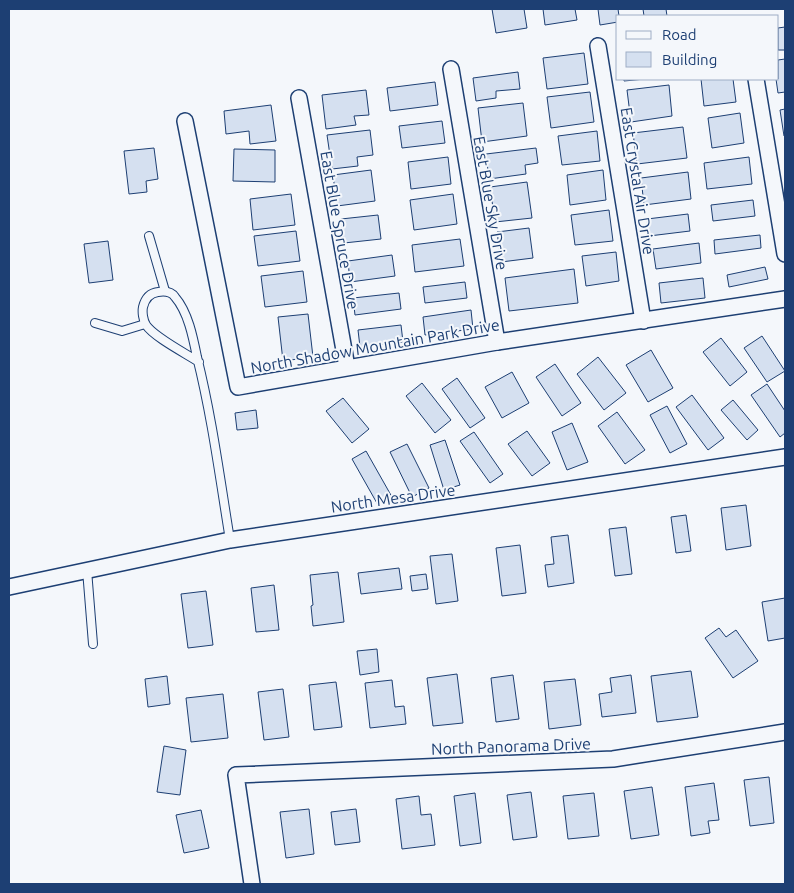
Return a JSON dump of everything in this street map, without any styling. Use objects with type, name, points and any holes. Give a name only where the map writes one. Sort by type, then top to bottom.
[{"type":"street","name":"East Crystal Air Drive","points":[[598,46],[643,321]]},
{"type":"street","name":"East Blue Sky Drive","points":[[451,69],[497,342]]},
{"type":"street","points":[[756,80],[785,254]]},
{"type":"street","name":"East Blue Spruce Drive","points":[[299,98],[347,367]]},
{"type":"street","name":"North Shadow Mountain Park Drive","points":[[185,121],[238,387],[497,342],[785,299]]},
{"type":"street","name":"North Mesa Drive","points":[[9,587],[230,540],[785,457]]},
{"type":"street","name":"North Panorama Drive","points":[[252,884],[236,775],[613,759],[785,732]]},
{"type":"lane","points":[[148,236],[165,291]]},
{"type":"lane","points":[[199,362],[157,335],[145,324],[142,312],[145,300],[154,293],[165,291],[174,295],[182,307],[193,337],[199,362],[206,392],[230,540]]},
{"type":"lane","points":[[95,323],[122,331],[145,324]]},
{"type":"lane","points":[[87,570],[93,644]]},
{"type":"building","points":[[492,9],[524,9],[527,28],[496,33]]},
{"type":"building","points":[[543,9],[575,9],[577,20],[545,25]]},
{"type":"building","points":[[598,9],[618,9],[619,15],[616,15],[616,22],[600,25]]},
{"type":"building","points":[[643,9],[666,9],[667,15],[644,15]]},
{"type":"building","points":[[785,27],[785,50],[779,50],[779,28]]},
{"type":"building","points":[[584,53],[588,84],[547,89],[543,58]]},
{"type":"building","points":[[785,59],[785,92],[778,93],[776,80],[779,80],[779,60]]},
{"type":"building","points":[[518,72],[520,89],[496,91],[496,98],[476,101],[473,78]]},
{"type":"building","points":[[701,80],[733,80],[736,102],[704,106]]},
{"type":"building","points":[[435,82],[438,105],[390,111],[387,88]]},
{"type":"building","points":[[669,85],[672,116],[631,122],[627,90]]},
{"type":"building","points":[[366,90],[369,115],[354,116],[356,125],[326,129],[322,95]]},
{"type":"building","points":[[590,92],[594,122],[551,128],[547,97]]},
{"type":"building","points":[[523,103],[527,136],[482,142],[478,108]]},
{"type":"building","points":[[271,105],[276,141],[250,144],[249,131],[226,134],[224,111]]},
{"type":"building","points":[[785,109],[785,136],[784,136],[780,110]]},
{"type":"building","points":[[740,113],[744,143],[712,148],[708,118]]},
{"type":"building","points":[[442,121],[445,143],[402,148],[399,126]]},
{"type":"building","points":[[683,127],[687,158],[637,164],[633,133]]},
{"type":"building","points":[[370,130],[373,155],[357,157],[358,166],[332,169],[327,135]]},
{"type":"building","points":[[597,131],[600,161],[562,165],[558,136]]},
{"type":"building","points":[[154,148],[158,179],[146,181],[147,192],[129,194],[124,151]]},
{"type":"building","points":[[536,148],[538,163],[525,165],[526,174],[489,179],[486,154]]},
{"type":"building","points":[[234,149],[275,150],[275,182],[233,181]]},
{"type":"building","points":[[448,157],[451,184],[411,189],[408,162]]},
{"type":"building","points":[[749,157],[752,184],[707,189],[704,163]]},
{"type":"building","points":[[371,170],[375,201],[337,206],[333,175]]},
{"type":"building","points":[[603,170],[606,200],[570,205],[567,175]]},
{"type":"building","points":[[688,172],[691,199],[644,205],[641,178]]},
{"type":"building","points":[[527,182],[532,218],[495,222],[490,187]]},
{"type":"building","points":[[291,194],[295,225],[253,230],[250,199]]},
{"type":"building","points":[[453,194],[457,224],[414,230],[410,200]]},
{"type":"building","points":[[753,200],[755,216],[713,221],[711,205]]},
{"type":"building","points":[[609,210],[613,241],[575,245],[571,215]]},
{"type":"building","points":[[688,214],[690,231],[649,236],[647,219]]},
{"type":"building","points":[[378,215],[381,239],[344,243],[341,219]]},
{"type":"building","points":[[529,228],[533,258],[501,262],[497,232]]},
{"type":"building","points":[[296,231],[300,261],[258,266],[254,236]]},
{"type":"building","points":[[760,235],[761,248],[715,254],[714,240]]},
{"type":"building","points":[[460,239],[464,266],[415,272],[412,245]]},
{"type":"building","points":[[108,241],[113,280],[89,283],[84,244]]},
{"type":"building","points":[[699,243],[701,263],[656,269],[653,249]]},
{"type":"building","points":[[616,252],[619,281],[586,286],[582,256]]},
{"type":"building","points":[[392,255],[395,276],[350,282],[348,261]]},
{"type":"building","points":[[765,267],[768,279],[729,287],[727,275]]},
{"type":"building","points":[[574,269],[578,303],[509,311],[505,278]]},
{"type":"building","points":[[303,271],[307,302],[265,307],[261,276]]},
{"type":"building","points":[[703,278],[705,298],[661,303],[659,283]]},
{"type":"building","points":[[465,282],[467,298],[425,303],[423,287]]},
{"type":"building","points":[[399,293],[401,309],[355,315],[353,298]]},
{"type":"building","points":[[471,310],[473,329],[425,335],[423,317]]},
{"type":"building","points":[[308,314],[313,357],[283,361],[278,317]]},
{"type":"building","points":[[401,325],[403,342],[360,347],[358,330]]},
{"type":"building","points":[[762,336],[785,371],[767,382],[744,348]]},
{"type":"building","points":[[721,338],[747,372],[730,386],[703,352]]},
{"type":"building","points":[[651,350],[673,388],[648,402],[626,365]]},
{"type":"building","points":[[598,357],[626,393],[604,410],[577,374]]},
{"type":"building","points":[[555,364],[581,403],[562,416],[536,377]]},
{"type":"building","points":[[512,372],[529,403],[502,418],[485,387]]},
{"type":"building","points":[[457,378],[485,418],[470,428],[442,389]]},
{"type":"building","points":[[422,383],[451,420],[435,433],[406,396]]},
{"type":"building","points":[[767,384],[785,411],[785,433],[780,437],[751,395]]},
{"type":"building","points":[[692,395],[724,438],[708,450],[676,407]]},
{"type":"building","points":[[343,398],[369,429],[352,443],[326,411]]},
{"type":"building","points":[[733,400],[758,430],[747,440],[721,410]]},
{"type":"building","points":[[667,406],[687,444],[670,453],[650,415]]},
{"type":"building","points":[[256,410],[258,428],[237,430],[235,413]]},
{"type":"building","points":[[617,412],[645,450],[625,464],[598,426]]},
{"type":"building","points":[[572,423],[588,462],[567,470],[552,432]]},
{"type":"building","points":[[527,431],[550,463],[532,476],[508,444]]},
{"type":"building","points":[[474,432],[503,474],[490,483],[460,441]]},
{"type":"building","points":[[445,440],[460,485],[444,490],[430,445]]},
{"type":"building","points":[[407,444],[429,488],[412,497],[390,452]]},
{"type":"building","points":[[366,451],[392,497],[378,505],[352,459]]},
{"type":"building","points":[[746,505],[751,546],[726,550],[721,508]]},
{"type":"building","points":[[686,515],[691,551],[676,553],[671,517]]},
{"type":"building","points":[[626,527],[632,574],[615,576],[609,529]]},
{"type":"building","points":[[568,535],[574,583],[548,587],[545,565],[554,564],[551,537]]},
{"type":"building","points":[[520,545],[526,593],[502,596],[496,548]]},
{"type":"building","points":[[452,554],[458,601],[436,604],[430,556]]},
{"type":"building","points":[[399,568],[402,589],[361,594],[358,573]]},
{"type":"building","points":[[338,572],[344,622],[313,626],[310,575]]},
{"type":"building","points":[[426,574],[428,589],[412,591],[410,576]]},
{"type":"building","points":[[274,585],[279,630],[256,632],[251,588]]},
{"type":"building","points":[[206,591],[213,645],[188,648],[181,594]]},
{"type":"building","points":[[785,598],[785,638],[768,641],[762,602]]},
{"type":"building","points":[[719,628],[726,637],[736,630],[758,661],[733,678],[705,638]]},
{"type":"building","points":[[377,649],[379,672],[360,675],[357,651]]},
{"type":"building","points":[[691,671],[698,717],[657,722],[651,676]]},
{"type":"building","points":[[457,674],[463,723],[433,726],[427,678]]},
{"type":"building","points":[[513,675],[519,719],[496,722],[491,678]]},
{"type":"building","points":[[631,675],[636,713],[602,717],[599,694],[612,692],[610,678]]},
{"type":"building","points":[[167,676],[170,704],[148,707],[145,679]]},
{"type":"building","points":[[575,679],[581,725],[549,729],[544,682]]},
{"type":"building","points":[[392,680],[395,707],[404,706],[406,724],[370,728],[365,683]]},
{"type":"building","points":[[336,682],[342,727],[314,730],[309,685]]},
{"type":"building","points":[[283,689],[289,737],[264,740],[258,692]]},
{"type":"building","points":[[223,694],[228,738],[191,742],[186,698]]},
{"type":"building","points":[[164,746],[186,750],[180,795],[157,792]]},
{"type":"building","points":[[769,777],[774,823],[750,826],[744,780]]},
{"type":"building","points":[[714,783],[719,820],[708,821],[710,833],[691,836],[685,787]]},
{"type":"building","points":[[652,787],[659,835],[631,839],[624,791]]},
{"type":"building","points":[[531,792],[537,837],[513,840],[507,795]]},
{"type":"building","points":[[475,793],[481,843],[460,846],[454,796]]},
{"type":"building","points":[[594,793],[599,836],[568,839],[563,796]]},
{"type":"building","points":[[419,796],[421,815],[431,814],[435,845],[402,849],[396,799]]},
{"type":"building","points":[[309,809],[314,854],[286,858],[280,812]]},
{"type":"building","points":[[356,809],[360,842],[335,845],[331,812]]},
{"type":"building","points":[[201,810],[209,848],[184,853],[176,815]]}]
